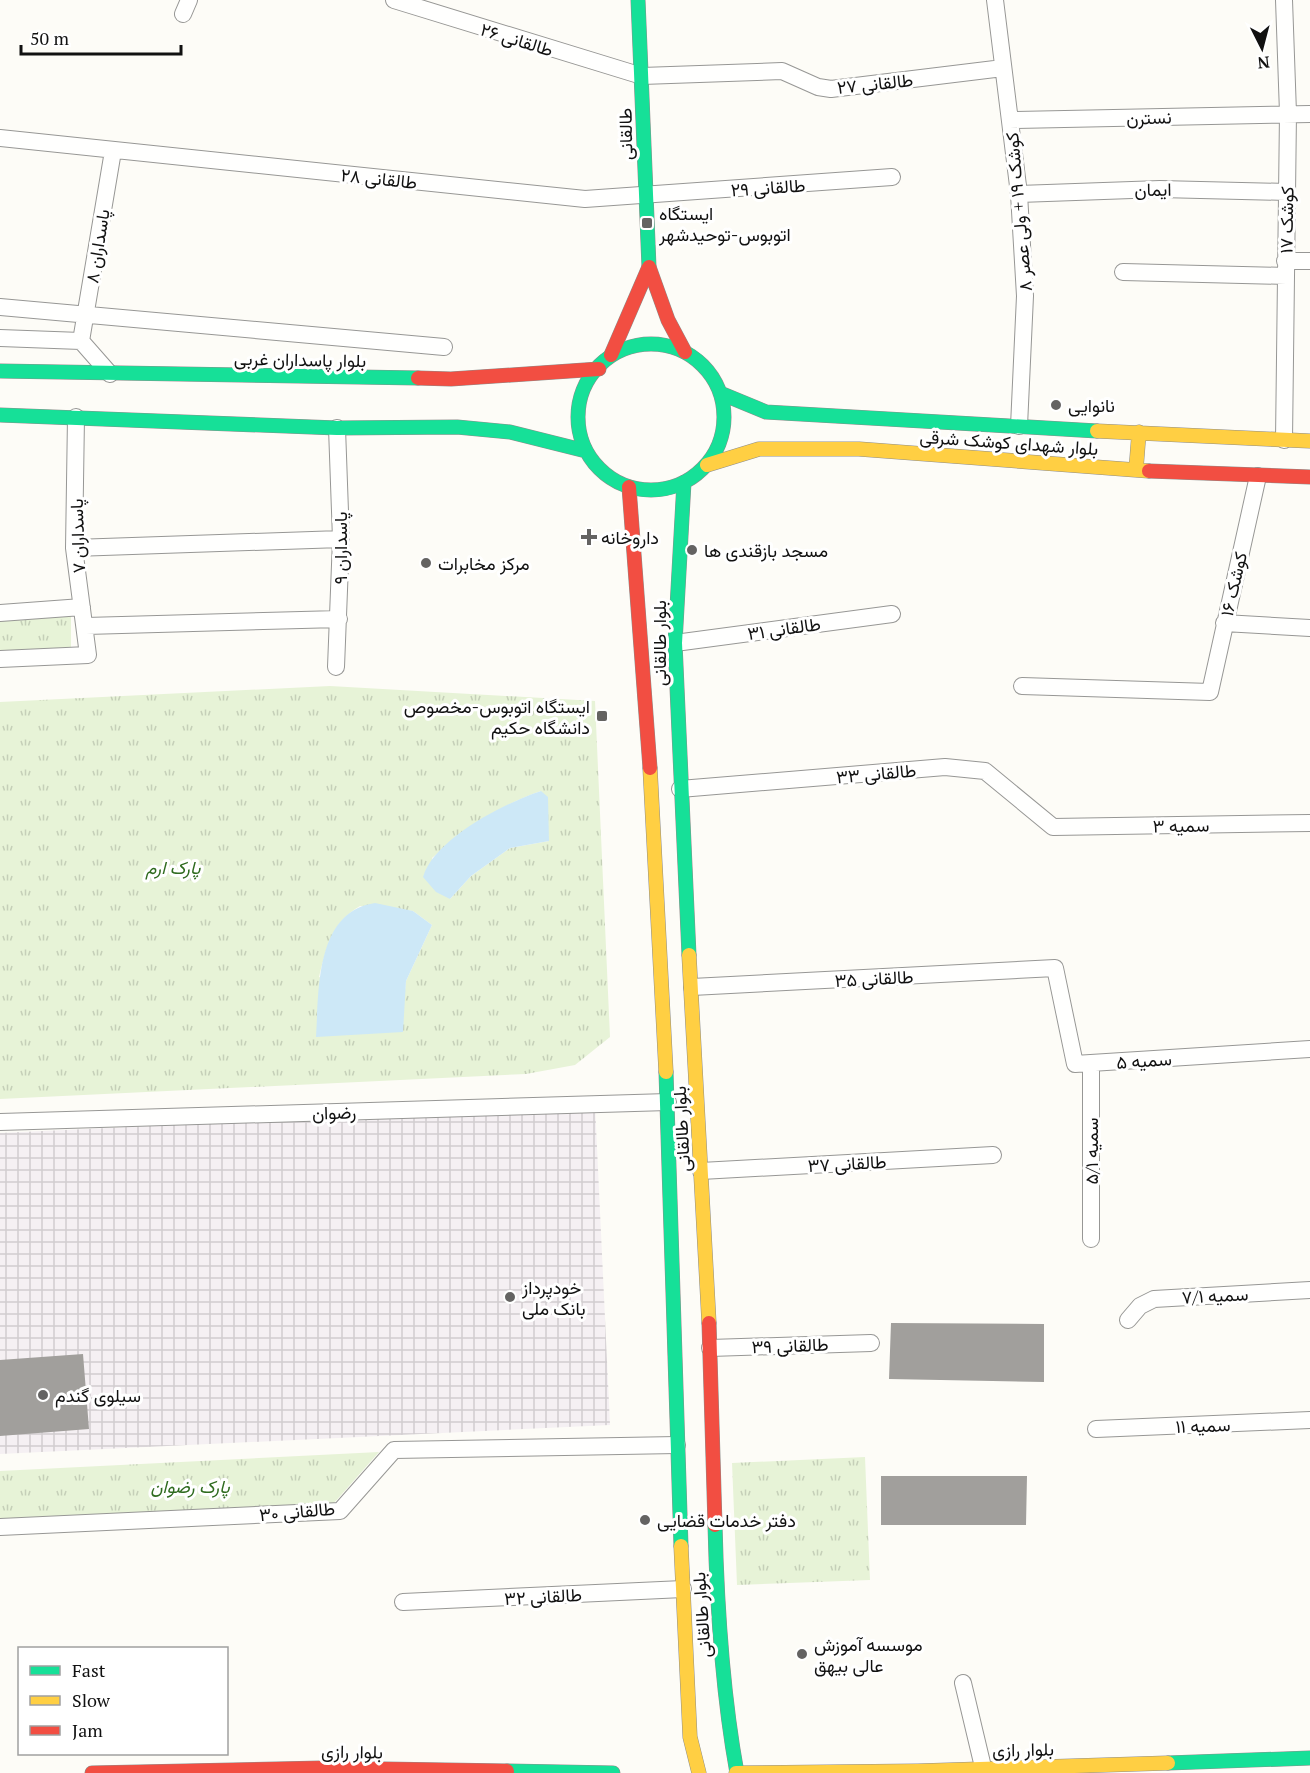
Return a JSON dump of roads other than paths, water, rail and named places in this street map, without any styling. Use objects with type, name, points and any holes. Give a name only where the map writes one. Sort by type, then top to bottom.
[{"type":"main road","name":"طالقانی","points":[[638,0],[649,267]]},
{"type":"main road","points":[[649,267],[668,320],[685,352]]},
{"type":"main road","points":[[612,355],[640,345],[670,346],[685,352],[712,376],[724,408],[721,438],[707,465],[684,482],[657,490],[629,487],[604,473],[586,451],[578,423],[578,409],[587,381],[612,355],[649,267]]},
{"type":"main road","name":"بلوار پاسداران غربی","points":[[0,371],[451,380],[599,369]]},
{"type":"main road","name":"بلوار شهدای کوشک شرقی","points":[[720,393],[766,412],[876,420],[1310,441]]},
{"type":"main road","points":[[0,415],[337,428],[457,427],[510,432],[586,451]]},
{"type":"main road","points":[[1136,470],[1139,432]]},
{"type":"main road","name":"بلوار شهدای کوشک شرقی","points":[[707,465],[759,449],[859,449],[1136,470],[1310,477]]},
{"type":"main road","name":"بلوار طالقانی","points":[[684,482],[675,642],[685,914],[692,987],[710,1348],[717,1591],[727,1720],[736,1773]]},
{"type":"main road","name":"بلوار طالقانی","points":[[629,487],[647,709],[669,1102],[677,1445],[690,1737],[699,1773]]},
{"type":"main road","name":"بلوار رازی","points":[[736,1773],[983,1767],[1143,1768],[1310,1758]]},
{"type":"main road","name":"بلوار رازی","points":[[92,1773],[322,1768],[613,1773]]},
{"type":"street","name":"طالقانی ۲۶","points":[[393,0],[642,76]]},
{"type":"street","name":"کوشک ۱۹ + ولی عصر ۸","points":[[995,0],[1019,194],[1025,296],[1019,426]]},
{"type":"street","name":"کوشک ۱۷","points":[[1284,0],[1288,113],[1284,440]]},
{"type":"street","name":"طالقانی ۲۷","points":[[642,76],[782,71],[818,87],[831,89],[1003,68]]},
{"type":"street","name":"نسترن","points":[[1010,120],[1310,114]]},
{"type":"street","points":[[0,138],[113,151]]},
{"type":"street","name":"طالقانی ۲۸","points":[[113,151],[585,199],[645,196]]},
{"type":"street","name":"پاسداران ۸","points":[[81,341],[113,151]]},
{"type":"street","name":"طالقانی ۲۹","points":[[645,196],[892,177]]},
{"type":"street","name":"ایمان","points":[[1019,194],[1160,189],[1287,192]]},
{"type":"street","points":[[1124,272],[1286,268],[1310,261]]},
{"type":"street","points":[[0,307],[444,347]]},
{"type":"street","points":[[0,338],[81,341],[110,374]]},
{"type":"street","name":"پاسداران ۷","points":[[0,659],[88,655],[74,548],[76,417]]},
{"type":"street","name":"پاسداران ۹","points":[[336,667],[341,539],[337,428]]},
{"type":"street","name":"کوشک ۱۶","points":[[1022,686],[1210,692],[1258,476]]},
{"type":"street","points":[[74,548],[341,539]]},
{"type":"street","points":[[0,613],[82,607]]},
{"type":"street","name":"طالقانی ۳۱","points":[[675,642],[892,614]]},
{"type":"street","points":[[86,626],[339,619]]},
{"type":"street","points":[[1224,623],[1310,628]]},
{"type":"street","name":"طالقانی ۳۳","points":[[680,789],[945,767],[985,771],[1053,827]]},
{"type":"street","name":"سمیه ۳","points":[[1053,827],[1310,823]]},
{"type":"street","name":"طالقانی ۳۵","points":[[692,987],[1055,968]]},
{"type":"street","name":"سمیه ۵","points":[[1055,968],[1076,1064],[1310,1049]]},
{"type":"street","name":"سمیه ۵/۱","points":[[1091,1063],[1091,1239]]},
{"type":"street","name":"رضوان","points":[[0,1122],[669,1102]]},
{"type":"street","name":"طالقانی ۳۷","points":[[701,1171],[993,1155]]},
{"type":"street","name":"سمیه ۷/۱","points":[[1128,1320],[1140,1306],[1154,1299],[1310,1290]]},
{"type":"street","name":"طالقانی ۳۹","points":[[710,1348],[871,1343]]},
{"type":"street","name":"سمیه ۱۱","points":[[1096,1429],[1310,1420]]},
{"type":"street","name":"طالقانی ۳۰","points":[[0,1527],[340,1511],[394,1450],[677,1445]]},
{"type":"street","name":"طالقانی ۳۲","points":[[403,1602],[683,1589]]},
{"type":"street","points":[[963,1683],[983,1767]]},
{"type":"water","points":[[541,791],[548,797],[549,841],[510,848],[471,876],[450,899],[436,892],[423,877],[441,849],[456,836],[491,813]]},
{"type":"water","points":[[375,903],[413,911],[432,925],[406,981],[403,1032],[316,1037],[320,976],[331,937],[341,921],[355,909]]},
{"type":"place","name":"ایستگاه اتوبوس-توحیدشهر","points":[[647,223]]},
{"type":"place","name":"نانوایی","points":[[1056,405]]},
{"type":"place","name":"داروخانه","points":[[589,537]]},
{"type":"place","name":"مسجد بازقندی ها","points":[[692,550]]},
{"type":"place","name":"مرکز مخابرات","points":[[426,563]]},
{"type":"place","name":"ایستگاه اتوبوس-مخصوص دانشگاه حکیم","points":[[602,716]]},
{"type":"place","name":"خودپرداز بانک ملی","points":[[510,1297]]},
{"type":"place","name":"سیلوی گندم","points":[[43,1395]]},
{"type":"place","name":"دفتر خدمات قضایی","points":[[645,1520]]},
{"type":"place","name":"موسسه آموزش عالی بیهق","points":[[802,1654]]},
{"type":"park label","name":"پارک ارم","points":[[173,867]]},
{"type":"park label","name":"پارک رضوان","points":[[190,1486]]}]
